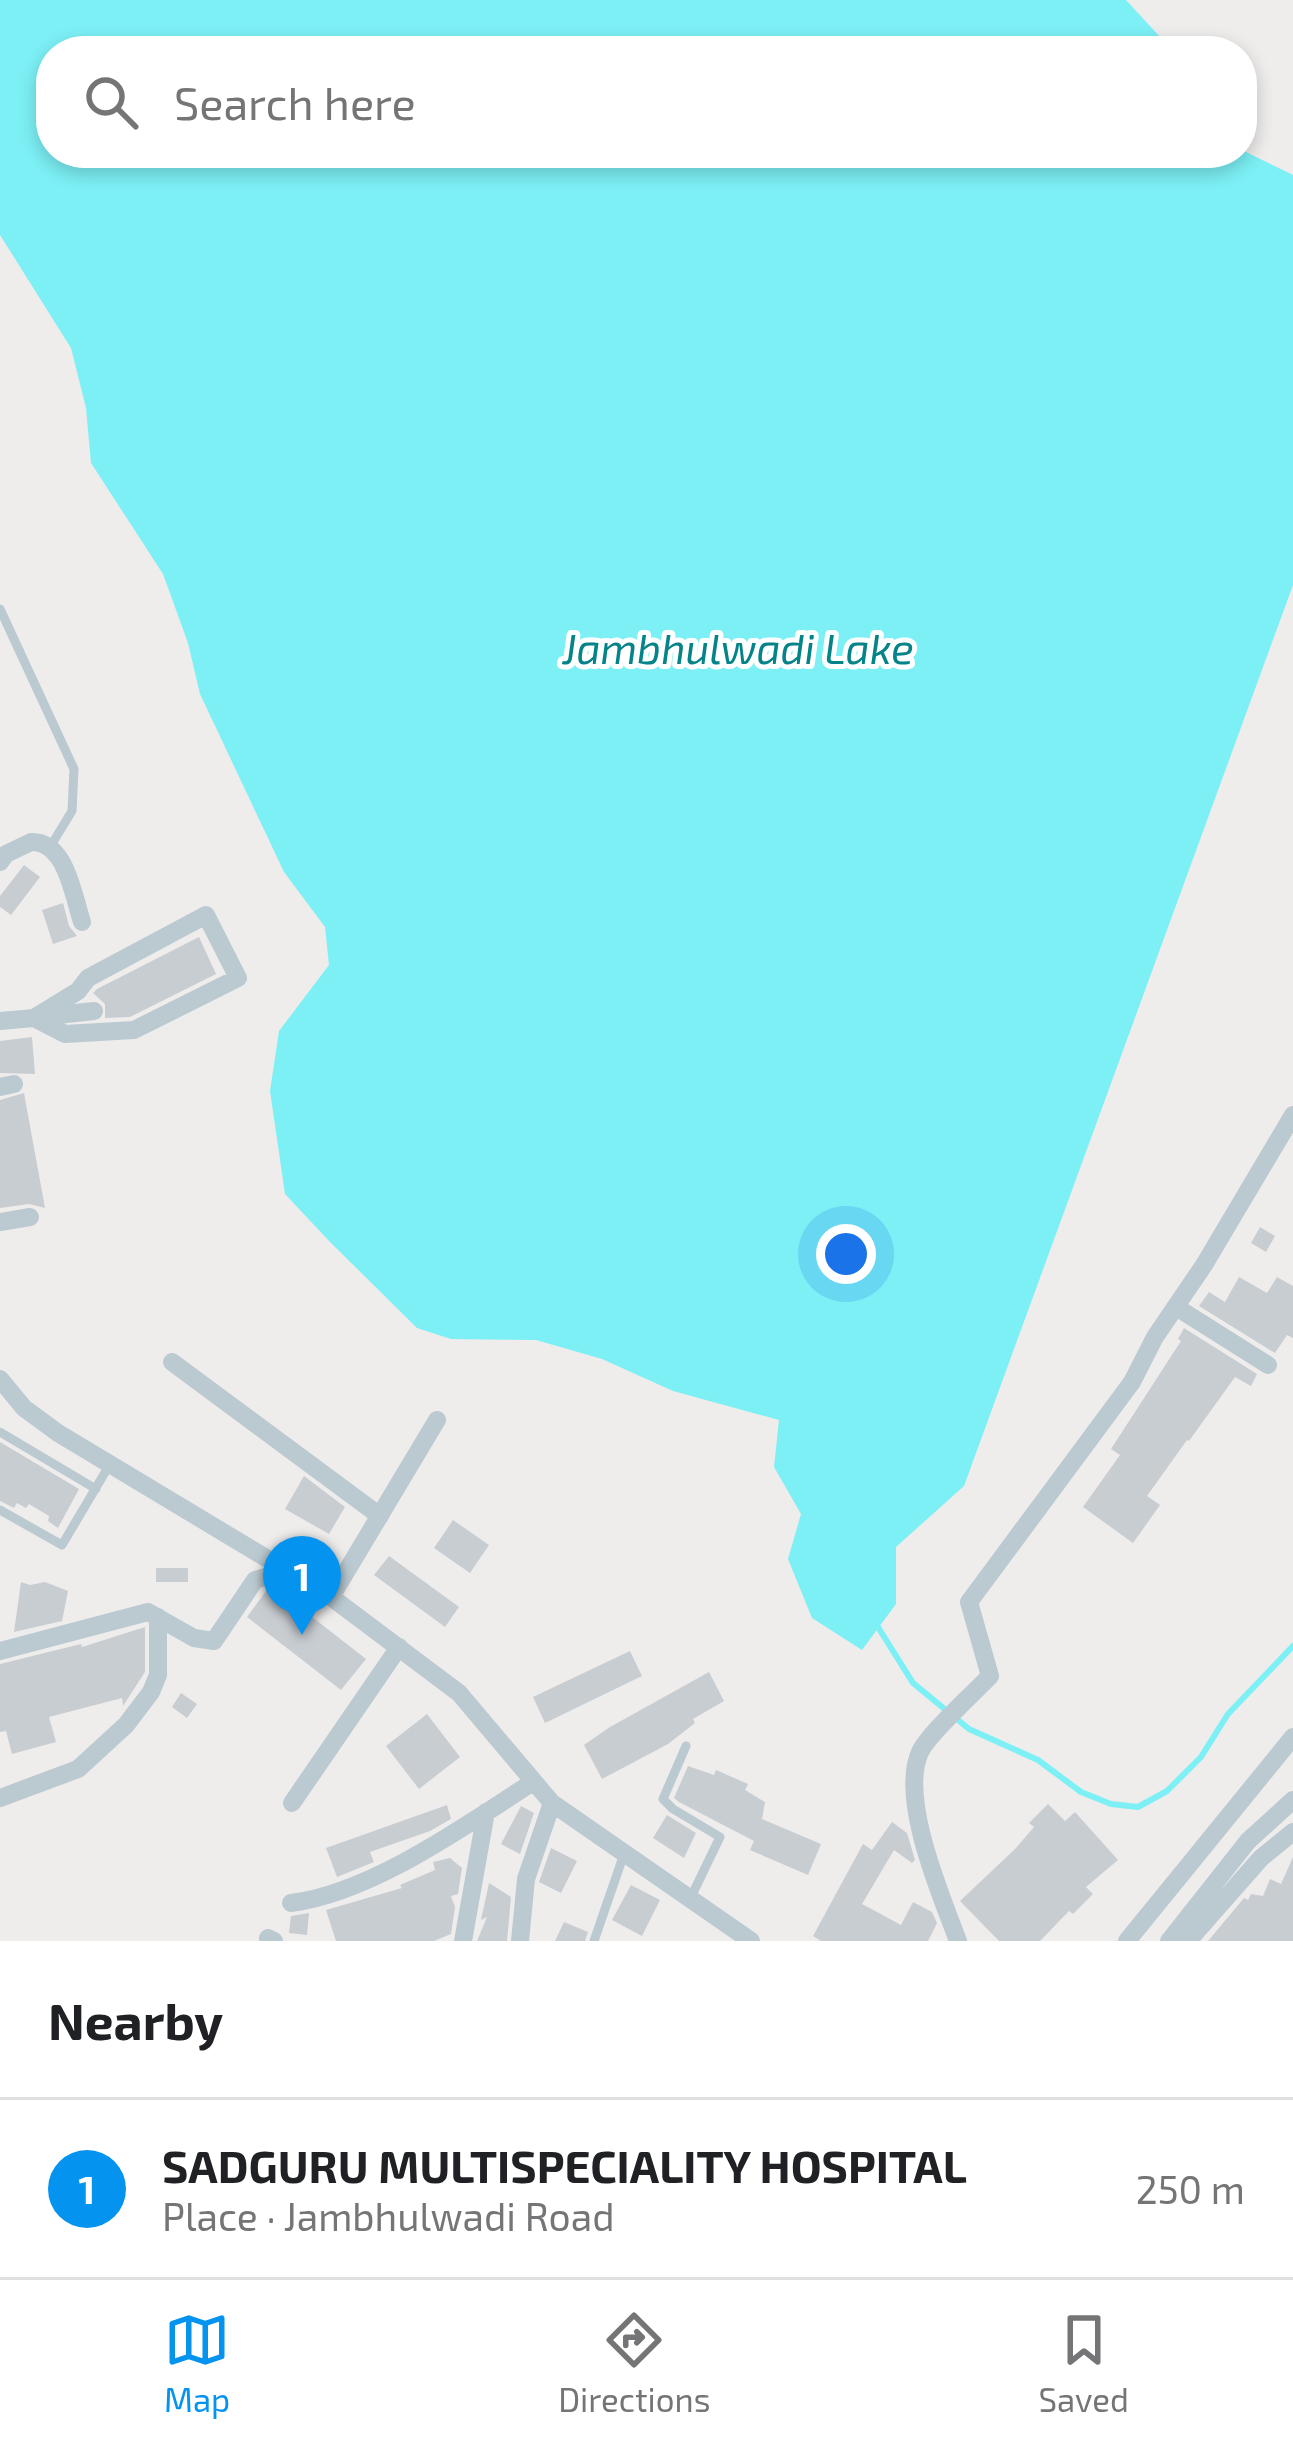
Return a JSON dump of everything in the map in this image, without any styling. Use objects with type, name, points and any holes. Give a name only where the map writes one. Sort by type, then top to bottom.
[{"type":"street","points":[[0,862],[31,842],[50,847],[61,862],[82,922]]},
{"type":"street","points":[[206,915],[238,979],[134,1030],[65,1034],[34,1018],[78,991],[88,978],[206,915]]},
{"type":"street","points":[[0,1021],[94,1011]]},
{"type":"street","points":[[958,1941],[936,1882],[914,1791],[920,1751],[990,1676],[969,1602],[1132,1382],[1293,1115]]},
{"type":"street","points":[[0,1222],[30,1216]]},
{"type":"street","points":[[1175,1307],[1268,1365]]},
{"type":"street","points":[[172,1362],[380,1516]]},
{"type":"street","points":[[0,1379],[24,1408],[331,1598],[399,1647],[459,1693],[552,1803],[751,1941]]},
{"type":"street","points":[[331,1598],[437,1420]]},
{"type":"street","points":[[0,1651],[148,1612],[194,1638],[214,1641],[255,1580],[285,1571]]},
{"type":"street","points":[[0,1798],[78,1769],[126,1725],[152,1692],[158,1675],[158,1617]]},
{"type":"street","points":[[292,1803],[399,1647]]},
{"type":"street","points":[[1126,1941],[1293,1737]]},
{"type":"street","points":[[291,1903],[324,1899],[442,1841],[533,1782]]},
{"type":"street","points":[[1169,1941],[1248,1841],[1293,1800]]},
{"type":"street","points":[[520,1941],[526,1879],[552,1803]]},
{"type":"street","points":[[463,1941],[486,1812]]},
{"type":"street","points":[[1188,1941],[1261,1858],[1293,1832]]},
{"type":"lane","points":[[0,609],[74,769],[73,811],[50,847]]},
{"type":"lane","points":[[0,1432],[96,1489]]},
{"type":"lane","points":[[0,1510],[62,1545],[110,1465]]},
{"type":"lane","points":[[686,1746],[663,1798],[720,1838],[691,1898]]},
{"type":"lane","points":[[594,1941],[625,1851]]},
{"type":"water","name":"Jambhulwadi Lake","points":[[0,0],[1126,0],[1159,36],[36,36],[36,168],[1257,168],[1257,157],[1293,175],[1293,585],[964,1486],[896,1547],[896,1604],[862,1650],[812,1618],[788,1559],[801,1514],[774,1467],[779,1420],[673,1391],[602,1359],[536,1340],[451,1339],[417,1328],[285,1194],[270,1091],[279,1031],[329,965],[325,927],[284,872],[200,694],[163,574],[91,463],[86,408],[71,348],[0,235]]},
{"type":"building","points":[[24,865],[40,877],[11,915],[0,907],[0,896]]},
{"type":"building","points":[[63,903],[77,936],[53,944],[42,910]]},
{"type":"building","points":[[199,937],[216,974],[130,1017],[105,1018],[105,1004],[93,993],[97,989]]},
{"type":"building","points":[[32,1037],[35,1074],[0,1073],[0,1041]]},
{"type":"building","points":[[24,1093],[45,1208],[29,1204],[0,1208],[0,1100]]},
{"type":"building","points":[[1260,1227],[1275,1236],[1266,1252],[1251,1243]]},
{"type":"building","points":[[1239,1277],[1267,1293],[1277,1277],[1293,1286],[1293,1338],[1287,1335],[1275,1353],[1199,1306],[1209,1292],[1225,1302]]},
{"type":"building","points":[[1184,1328],[1257,1374],[1251,1386],[1235,1377],[1187,1440],[1147,1496],[1160,1505],[1133,1543],[1083,1507],[1120,1455],[1111,1449],[1181,1341]]},
{"type":"building","points":[[0,1442],[79,1489],[58,1528],[29,1504],[26,1508],[17,1503],[14,1508],[0,1501]]},
{"type":"building","points":[[304,1476],[345,1507],[329,1534],[285,1509]]},
{"type":"building","points":[[453,1520],[489,1545],[470,1573],[434,1548]]},
{"type":"building","points":[[389,1556],[459,1607],[445,1627],[374,1575]]},
{"type":"building","points":[[156,1568],[188,1568],[188,1582],[156,1582]]},
{"type":"building","points":[[21,1582],[45,1582],[68,1591],[62,1621],[14,1632]]},
{"type":"building","points":[[275,1588],[366,1659],[341,1690],[247,1617],[266,1591]]},
{"type":"building","points":[[145,1627],[145,1672],[123,1706],[122,1698],[49,1717],[56,1742],[12,1754],[6,1731],[0,1732],[0,1664],[82,1647]]},
{"type":"building","points":[[630,1651],[642,1676],[545,1723],[533,1697]]},
{"type":"building","points":[[709,1672],[724,1701],[693,1719],[695,1723],[668,1744],[602,1779],[584,1745]]},
{"type":"building","points":[[181,1693],[197,1704],[187,1718],[172,1707]]},
{"type":"building","points":[[427,1714],[460,1757],[419,1789],[386,1746]]},
{"type":"building","points":[[688,1766],[714,1775],[716,1770],[748,1784],[745,1790],[765,1802],[762,1819],[821,1844],[808,1875],[750,1850],[754,1841],[674,1798]]},
{"type":"building","points":[[1048,1804],[1065,1821],[1075,1812],[1118,1860],[1086,1887],[1093,1894],[1040,1941],[999,1941],[960,1901],[1016,1848],[1034,1827],[1029,1823]]},
{"type":"building","points":[[447,1805],[451,1819],[370,1852],[374,1862],[337,1877],[326,1848]]},
{"type":"building","points":[[521,1806],[534,1813],[520,1854],[501,1844]]},
{"type":"building","points":[[667,1815],[696,1833],[684,1858],[653,1838]]},
{"type":"building","points":[[892,1822],[907,1833],[915,1860],[912,1863],[894,1850],[862,1904],[901,1925],[913,1902],[932,1912],[937,1923],[928,1941],[821,1941],[813,1936],[863,1844],[872,1850]]},
{"type":"building","points":[[551,1848],[577,1861],[561,1893],[539,1882]]},
{"type":"building","points":[[1293,1857],[1293,1941],[1208,1941],[1244,1898],[1263,1896],[1270,1879],[1281,1884]]},
{"type":"building","points":[[450,1858],[462,1868],[458,1894],[451,1896],[455,1907],[451,1934],[434,1941],[336,1941],[326,1910],[402,1888],[400,1885],[435,1870],[433,1862]]},
{"type":"building","points":[[489,1883],[511,1897],[507,1941],[477,1941],[487,1917],[481,1920]]},
{"type":"building","points":[[631,1885],[660,1900],[642,1936],[612,1920]]},
{"type":"building","points":[[309,1913],[307,1935],[289,1933],[291,1916]]},
{"type":"building","points":[[564,1922],[588,1932],[585,1941],[555,1941]]},
{"type":"waterway","points":[[878,1627],[913,1683],[969,1729],[1038,1760],[1081,1792],[1111,1804],[1138,1807],[1167,1791],[1201,1757],[1228,1714],[1293,1646]]},
{"type":"place","name":"SADGURU MULTISPECIALITY HOSPITAL","points":[[302,1635]]}]
